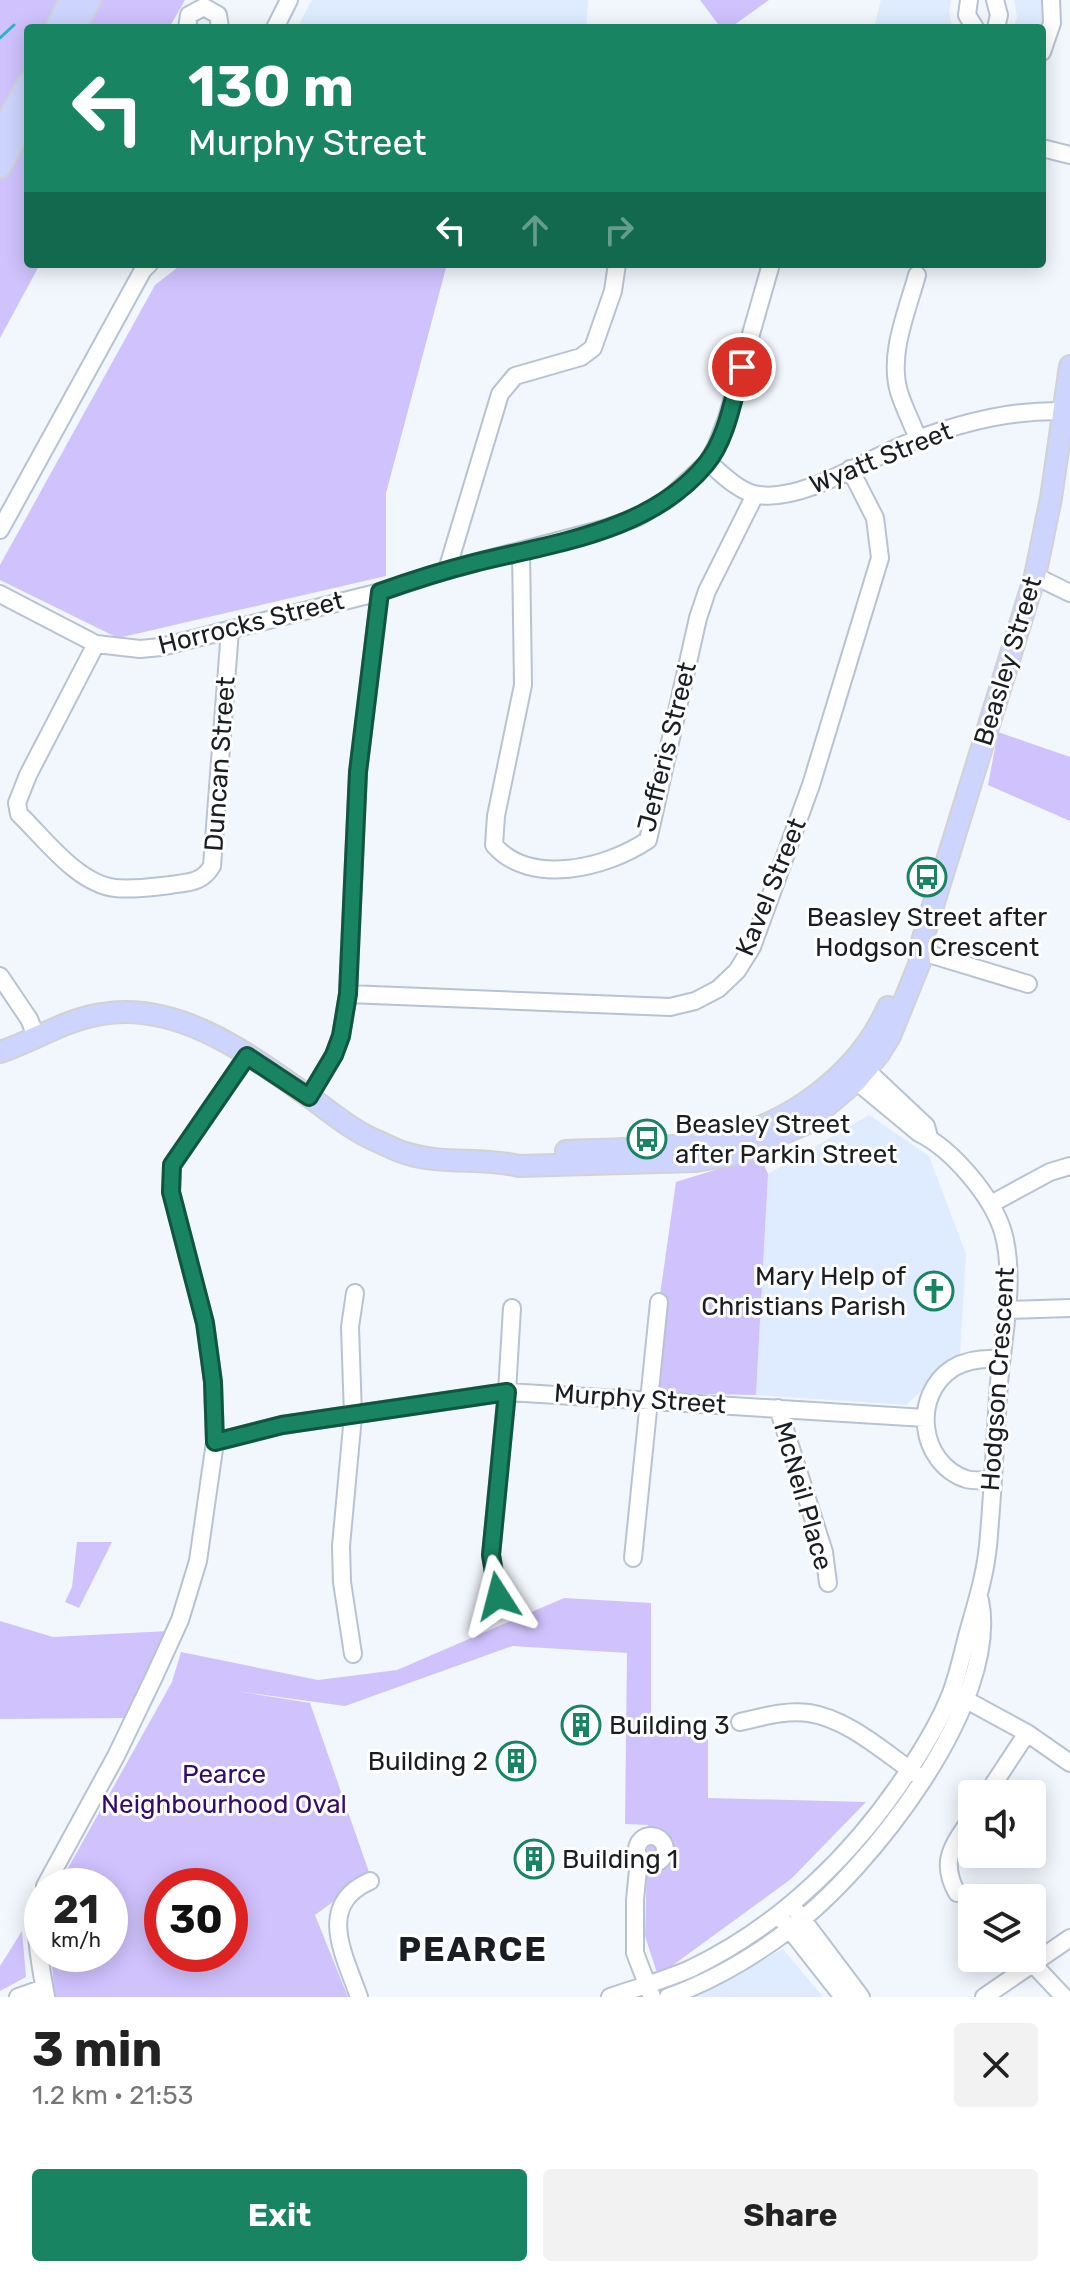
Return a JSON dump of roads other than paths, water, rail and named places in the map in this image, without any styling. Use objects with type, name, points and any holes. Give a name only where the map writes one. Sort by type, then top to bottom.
[{"type":"main road","points":[[58,24],[70,0]]},
{"type":"main road","points":[[77,24],[90,0]]},
{"type":"main road","points":[[0,134],[24,90]]},
{"type":"main road","points":[[0,167],[24,122]]},
{"type":"main road","name":"Beasley Street","points":[[0,1052],[71,1022],[102,1014],[135,1012],[168,1017],[199,1028],[372,1139],[406,1154],[436,1159],[500,1162],[514,1154],[714,1141],[744,1133],[793,1110],[856,1070],[909,960],[919,951],[1035,576],[1051,498],[1070,366]]},
{"type":"street","points":[[277,24],[289,0]]},
{"type":"street","points":[[969,0],[967,15],[973,24]]},
{"type":"street","points":[[995,0],[999,15],[997,24]]},
{"type":"street","points":[[1046,40],[1052,23],[1051,0]]},
{"type":"street","points":[[188,24],[189,15],[204,7],[218,15],[219,24]]},
{"type":"street","points":[[1046,149],[1070,155]]},
{"type":"street","points":[[0,530],[141,268]]},
{"type":"street","points":[[447,570],[500,394],[506,383],[515,376],[581,357],[593,348],[613,291],[616,268]]},
{"type":"street","name":"Horrocks Street","points":[[0,594],[96,644],[140,649],[380,592],[447,570],[638,517],[668,499],[708,462],[727,418],[770,268]]},
{"type":"street","points":[[917,275],[898,346],[895,370],[899,392],[918,439]]},
{"type":"street","name":"Wyatt Street","points":[[755,495],[792,493],[918,439],[988,418],[1024,411],[1064,411]]},
{"type":"street","points":[[708,462],[755,495]]},
{"type":"street","name":"Kavel Street","points":[[348,994],[670,1007],[695,1001],[718,989],[737,971],[752,947],[811,785],[880,558],[875,518],[850,469]]},
{"type":"street","name":"Jefferis Street","points":[[521,551],[523,685],[496,816],[494,845],[505,858],[518,863],[565,871],[583,868],[633,850],[648,840],[698,618],[707,591],[755,495]]},
{"type":"street","points":[[1035,576],[1070,593]]},
{"type":"street","points":[[309,1097],[338,1046],[348,994],[358,772],[380,592]]},
{"type":"street","name":"Duncan Street","points":[[96,644],[28,775],[17,803],[19,814],[79,873],[106,886],[139,888],[195,882],[206,875],[212,866],[230,630]]},
{"type":"street","points":[[919,951],[1028,984]]},
{"type":"street","points":[[0,976],[29,1019],[37,1038]]},
{"type":"street","points":[[55,1868],[116,1756],[154,1677],[180,1620],[198,1561],[215,1442],[213,1382],[205,1323],[171,1192],[172,1165],[247,1056]]},
{"type":"street","name":"Hodgson Crescent","points":[[610,1997],[649,1991],[748,1937],[784,1910],[860,1836],[949,1737],[984,1621],[980,1598],[988,1547],[1006,1310],[1008,1265],[1003,1233],[991,1204],[968,1174],[930,1138],[926,1126],[856,1070]]},
{"type":"street","points":[[991,1204],[1050,1172],[1070,1166]]},
{"type":"street","points":[[353,1654],[342,1582],[341,1546],[353,1416],[350,1327],[355,1293]]},
{"type":"street","points":[[633,1558],[659,1302]]},
{"type":"street","points":[[498,1596],[491,1555],[512,1308]]},
{"type":"street","points":[[1006,1310],[1070,1308]]},
{"type":"street","points":[[991,1481],[967,1479],[948,1468],[931,1447],[925,1418],[929,1399],[951,1369],[974,1360],[1001,1359]]},
{"type":"street","name":"Murphy Street","points":[[215,1442],[282,1425],[507,1392],[925,1418]]},
{"type":"street","name":"McNeil Place","points":[[778,1408],[824,1552],[828,1583]]},
{"type":"street","points":[[959,1696],[1027,1733],[1070,1763]]},
{"type":"street","points":[[740,1722],[794,1713],[828,1718],[917,1774]]},
{"type":"street","points":[[996,1780],[1027,1733]]},
{"type":"street","name":"Hodgson Crescent","points":[[668,1997],[726,1970],[796,1925],[874,1848],[917,1774]]},
{"type":"street","points":[[957,1893],[949,1878],[947,1864],[958,1838]]},
{"type":"street","points":[[639,1859],[635,1953],[649,1991]]},
{"type":"street","points":[[359,1997],[338,1934],[337,1920],[350,1894],[370,1881]]},
{"type":"street","points":[[784,1910],[861,1997]]},
{"type":"street","points":[[796,1925],[843,1997]]},
{"type":"street","points":[[1046,1955],[1070,1938]]},
{"type":"street","points":[[18,1997],[45,1992],[42,1972]]},
{"type":"street","points":[[984,1997],[1021,1972]]},
{"type":"street","points":[[1041,1972],[1064,1997]]},
{"type":"waterway","points":[[0,38],[14,25]]},
{"type":"place","name":"Beasley Street after Hodgson Crescent","points":[[927,877]]},
{"type":"place","name":"Beasley Street after Parkin Street","points":[[647,1139]]},
{"type":"place","name":"Mary Help of Christians Parish","points":[[934,1291]]},
{"type":"place","name":"Building 3","points":[[581,1725]]},
{"type":"place","name":"Building 2","points":[[516,1761]]},
{"type":"place","name":"Building 1","points":[[534,1859]]},
{"type":"district","name":"PEARCE","points":[[473,1949]]},
{"type":"park label","name":"Pearce Neighbourhood Oval","points":[[224,1789]]}]
